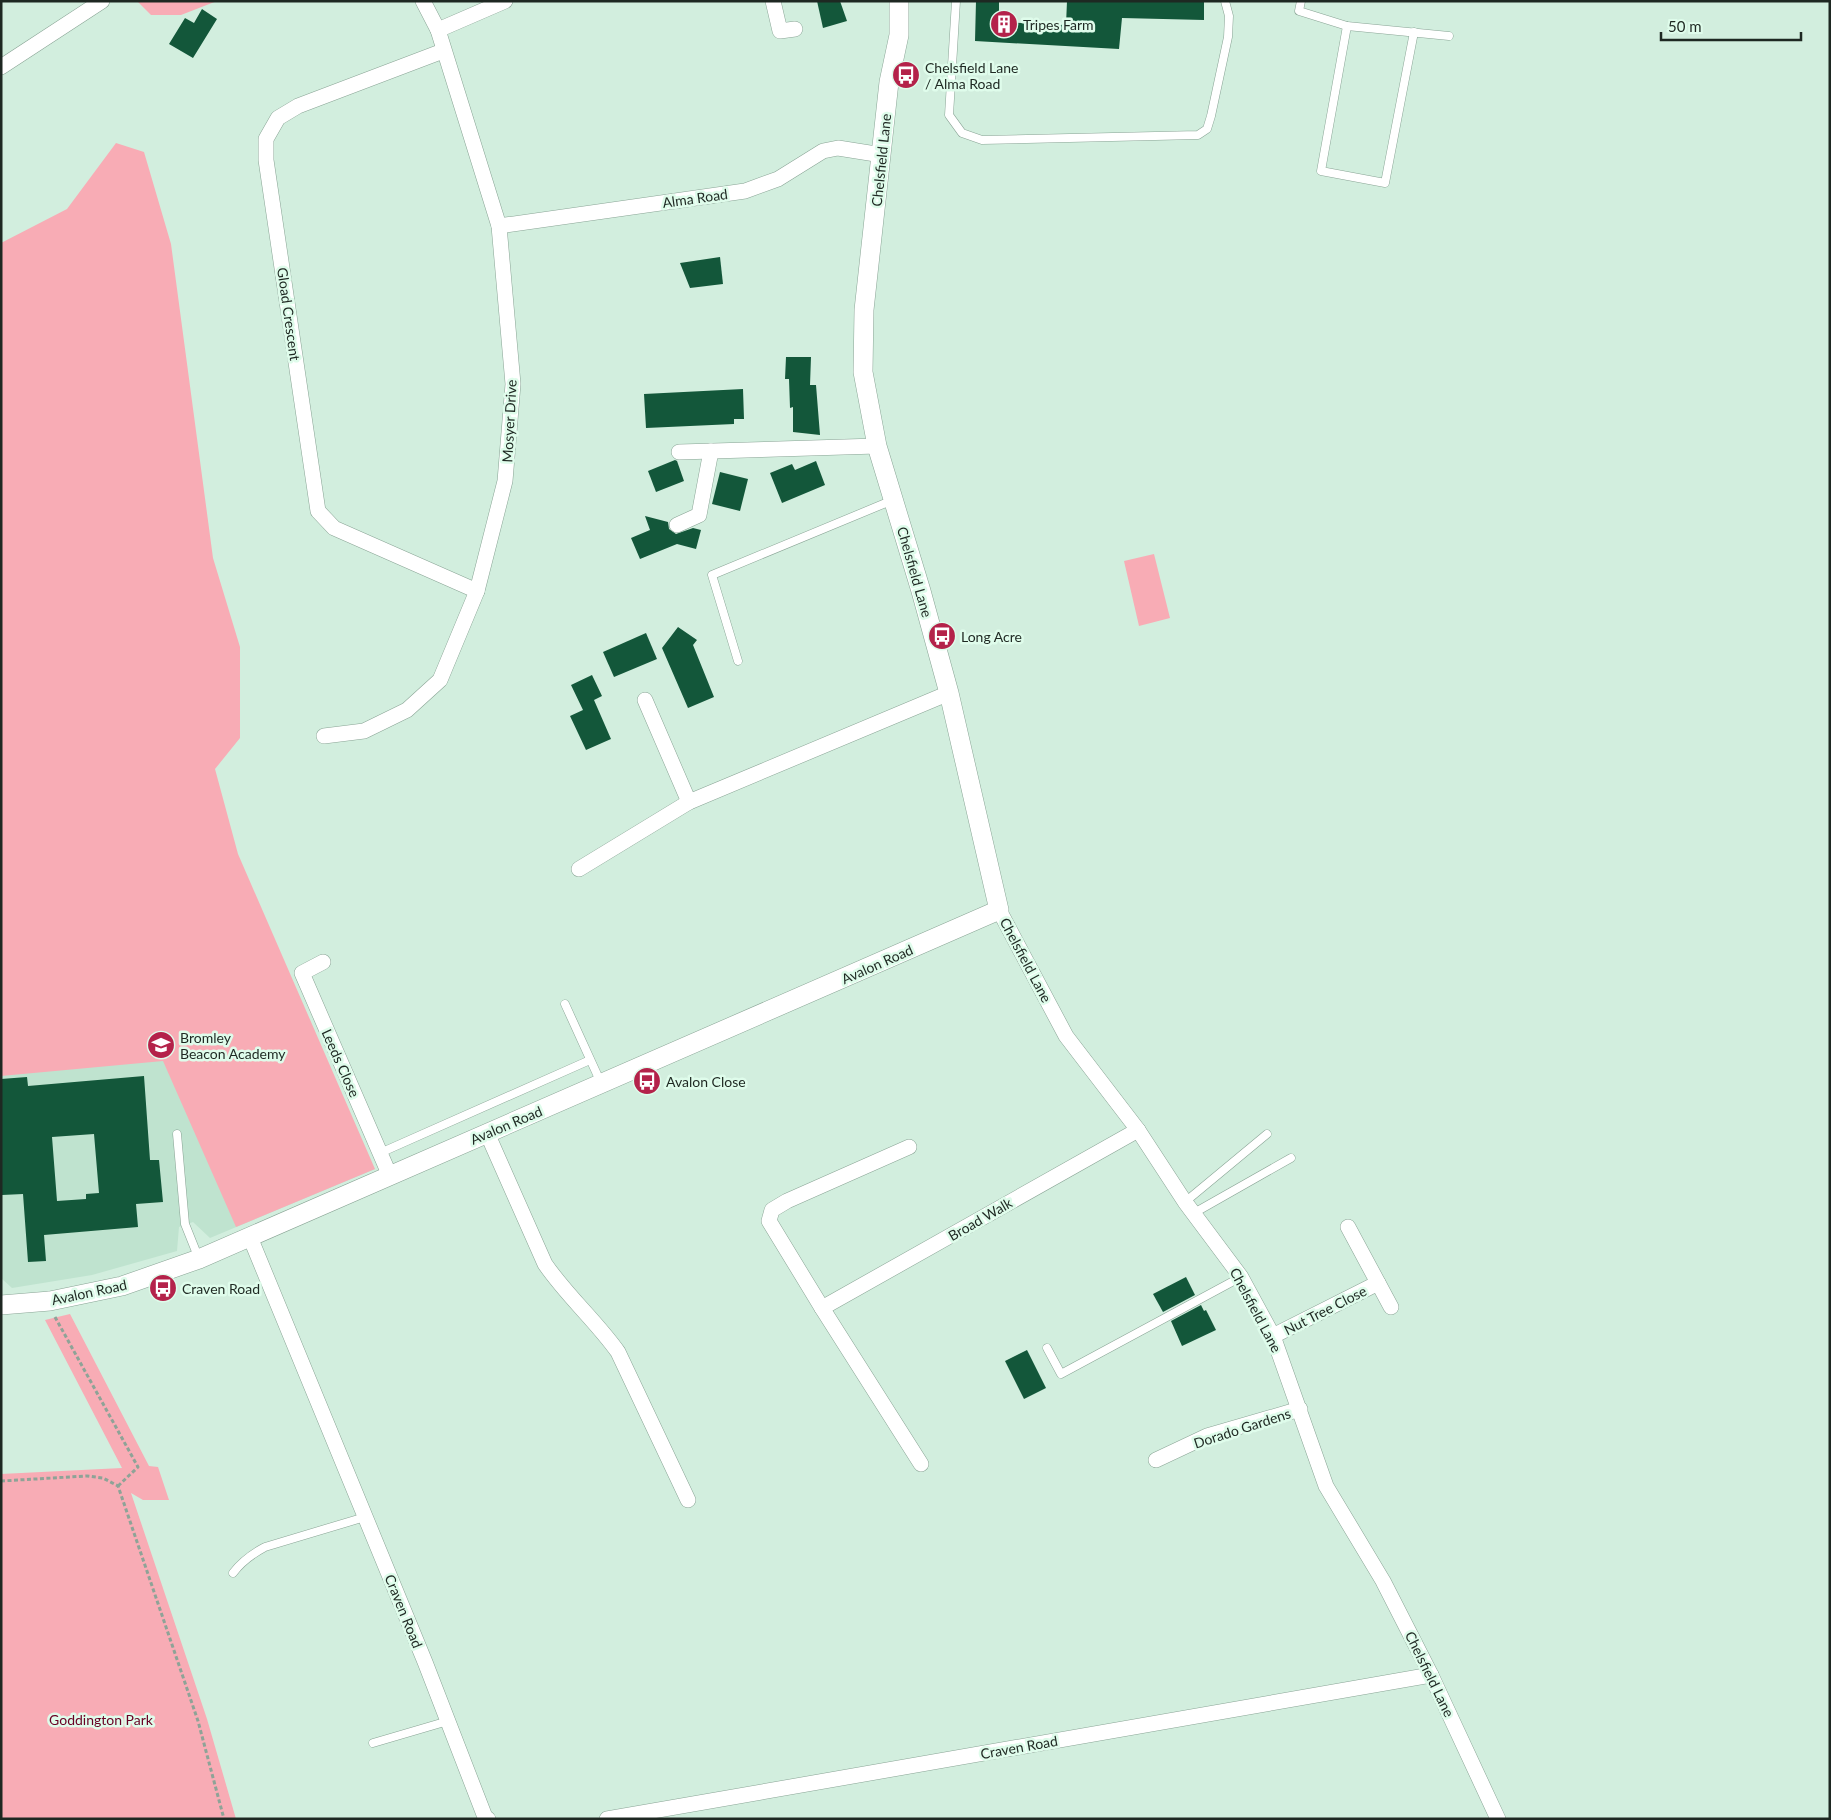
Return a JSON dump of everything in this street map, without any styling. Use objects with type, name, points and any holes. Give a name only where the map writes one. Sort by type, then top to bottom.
[{"type":"street","points":[[1,67],[102,1]]},
{"type":"street","name":"Mosyer Drive","points":[[324,736],[364,731],[406,710],[440,680],[478,591],[505,481],[513,384],[499,226],[438,30],[423,1]]},
{"type":"street","points":[[438,30],[505,1]]},
{"type":"street","points":[[773,1],[780,31],[795,29]]},
{"type":"street","name":"Chelsfield Lane","points":[[899,1],[899,35],[889,82],[864,310],[863,372],[877,446],[921,591],[949,693],[999,910],[1066,1036],[1138,1130],[1190,1207],[1241,1277],[1272,1336],[1300,1409],[1326,1486],[1383,1581],[1431,1675],[1498,1819]]},
{"type":"street","name":"Gload Crescent","points":[[444,51],[298,106],[278,118],[266,139],[266,160],[318,511],[334,528],[478,591]]},
{"type":"street","name":"Alma Road","points":[[499,226],[745,191],[778,179],[823,151],[838,148],[882,154]]},
{"type":"street","points":[[679,452],[877,446]]},
{"type":"street","points":[[677,525],[699,515],[710,451]]},
{"type":"street","points":[[579,869],[689,802],[949,693]]},
{"type":"street","points":[[645,700],[689,802]]},
{"type":"street","name":"Avalon Road","points":[[1,1305],[50,1301],[122,1286],[199,1259],[999,910]]},
{"type":"street","name":"Leeds Close","points":[[323,962],[302,972],[390,1176]]},
{"type":"street","name":"Broad Walk","points":[[822,1308],[1138,1130]]},
{"type":"street","points":[[487,1133],[544,1264],[555,1280],[602,1330],[618,1352],[688,1500]]},
{"type":"street","points":[[909,1147],[787,1201],[772,1210],[769,1221],[921,1464]]},
{"type":"street","name":"Nut Tree Close","points":[[1348,1227],[1391,1308]]},
{"type":"street","name":"Craven Road","points":[[250,1238],[448,1721],[484,1818]]},
{"type":"street","name":"Nut Tree Close","points":[[1272,1336],[1378,1283]]},
{"type":"street","name":"Dorado Gardens","points":[[1156,1460],[1207,1436],[1300,1409]]},
{"type":"street","name":"Craven Road","points":[[607,1819],[1431,1675]]},
{"type":"lane","points":[[956,1],[949,114],[962,133],[982,140],[1198,135],[1207,129],[1211,116],[1228,37],[1229,16],[1225,1]]},
{"type":"lane","points":[[1301,1],[1300,12],[1348,26],[1449,36]]},
{"type":"lane","points":[[1348,26],[1321,171],[1385,183],[1414,32]]},
{"type":"lane","points":[[738,661],[712,575],[893,500]]},
{"type":"lane","points":[[565,1004],[602,1084]]},
{"type":"lane","points":[[380,1153],[590,1060]]},
{"type":"lane","points":[[177,1134],[185,1224],[199,1259]]},
{"type":"lane","points":[[1190,1207],[1267,1134]]},
{"type":"lane","points":[[1190,1207],[1291,1158]]},
{"type":"lane","points":[[1047,1348],[1061,1374],[1241,1277]]},
{"type":"lane","points":[[233,1573],[241,1562],[265,1547],[365,1517]]},
{"type":"lane","points":[[373,1743],[448,1721]]},
{"type":"path","points":[[52,1311],[138,1467],[118,1486]]},
{"type":"path","points":[[1,1481],[87,1476],[103,1478],[118,1486],[198,1721],[224,1819]]},
{"type":"shaded area","name":"Bromley Beacon Academy","points":[[1,921],[375,1169],[210,1238],[193,1222],[179,1227],[177,1251],[92,1275],[12,1288],[1,1278]]},
{"type":"green space","points":[[137,1],[217,1],[181,15],[151,15]]},
{"type":"green space","points":[[116,143],[144,152],[171,244],[213,558],[240,647],[240,738],[215,769],[238,854],[375,1169],[236,1227],[163,1061],[1,1076],[1,243],[67,209]]},
{"type":"green space","points":[[1154,554],[1170,618],[1139,626],[1124,561]]},
{"type":"green space","name":"Goddington Park","points":[[70,1314],[149,1466],[158,1467],[169,1500],[143,1500],[131,1493],[207,1719],[236,1819],[1,1819],[1,1474],[122,1468],[45,1320]]},
{"type":"building","points":[[817,1],[840,1],[847,21],[823,28]]},
{"type":"building","name":"Tripes Farm","points":[[976,1],[999,1],[999,22],[1066,25],[1067,1],[1204,1],[1204,20],[1122,18],[1119,49],[975,41]]},
{"type":"building","points":[[202,9],[217,19],[193,58],[169,44],[185,18],[194,23]]},
{"type":"building","points":[[720,257],[723,284],[690,288],[680,263]]},
{"type":"building","points":[[786,357],[811,357],[810,385],[816,385],[820,435],[793,432],[793,407],[790,408],[789,379],[785,379]]},
{"type":"building","points":[[743,389],[744,419],[734,419],[734,424],[646,428],[644,394]]},
{"type":"building","points":[[675,460],[684,481],[656,492],[648,471]]},
{"type":"building","points":[[816,461],[825,485],[782,503],[770,473],[792,464],[795,470]]},
{"type":"building","points":[[720,472],[748,479],[740,511],[712,504]]},
{"type":"building","points":[[645,516],[668,522],[669,529],[676,534],[693,528],[701,530],[696,549],[677,544],[640,559],[631,538],[650,530]]},
{"type":"building","points":[[678,627],[697,640],[693,645],[714,697],[688,708],[662,648]]},
{"type":"building","points":[[646,633],[657,659],[614,677],[603,652]]},
{"type":"building","points":[[592,675],[602,696],[594,700],[611,739],[586,750],[570,716],[583,710],[571,685]]},
{"type":"building","points":[[144,1076],[150,1160],[159,1160],[163,1202],[136,1204],[138,1227],[44,1235],[46,1261],[28,1262],[23,1194],[2,1195],[1,1079],[27,1077],[28,1086]],"holes":[[[94,1134],[99,1193],[86,1194],[86,1199],[57,1201],[52,1137]]]},
{"type":"building","points":[[1186,1277],[1195,1295],[1163,1312],[1153,1294]]},
{"type":"building","points":[[1201,1305],[1204,1311],[1206,1310],[1216,1330],[1182,1346],[1171,1321]]},
{"type":"building","points":[[1027,1350],[1046,1388],[1024,1399],[1005,1361]]},
{"type":"place","name":"Tripes Farm","points":[[1004,24]]},
{"type":"place","name":"Chelsfield Lane / Alma Road","points":[[906,75]]},
{"type":"place","name":"Long Acre","points":[[942,636]]},
{"type":"place","name":"Bromley Beacon Academy","points":[[161,1045]]},
{"type":"place","name":"Avalon Close","points":[[647,1081]]},
{"type":"place","name":"Craven Road","points":[[163,1288]]}]
